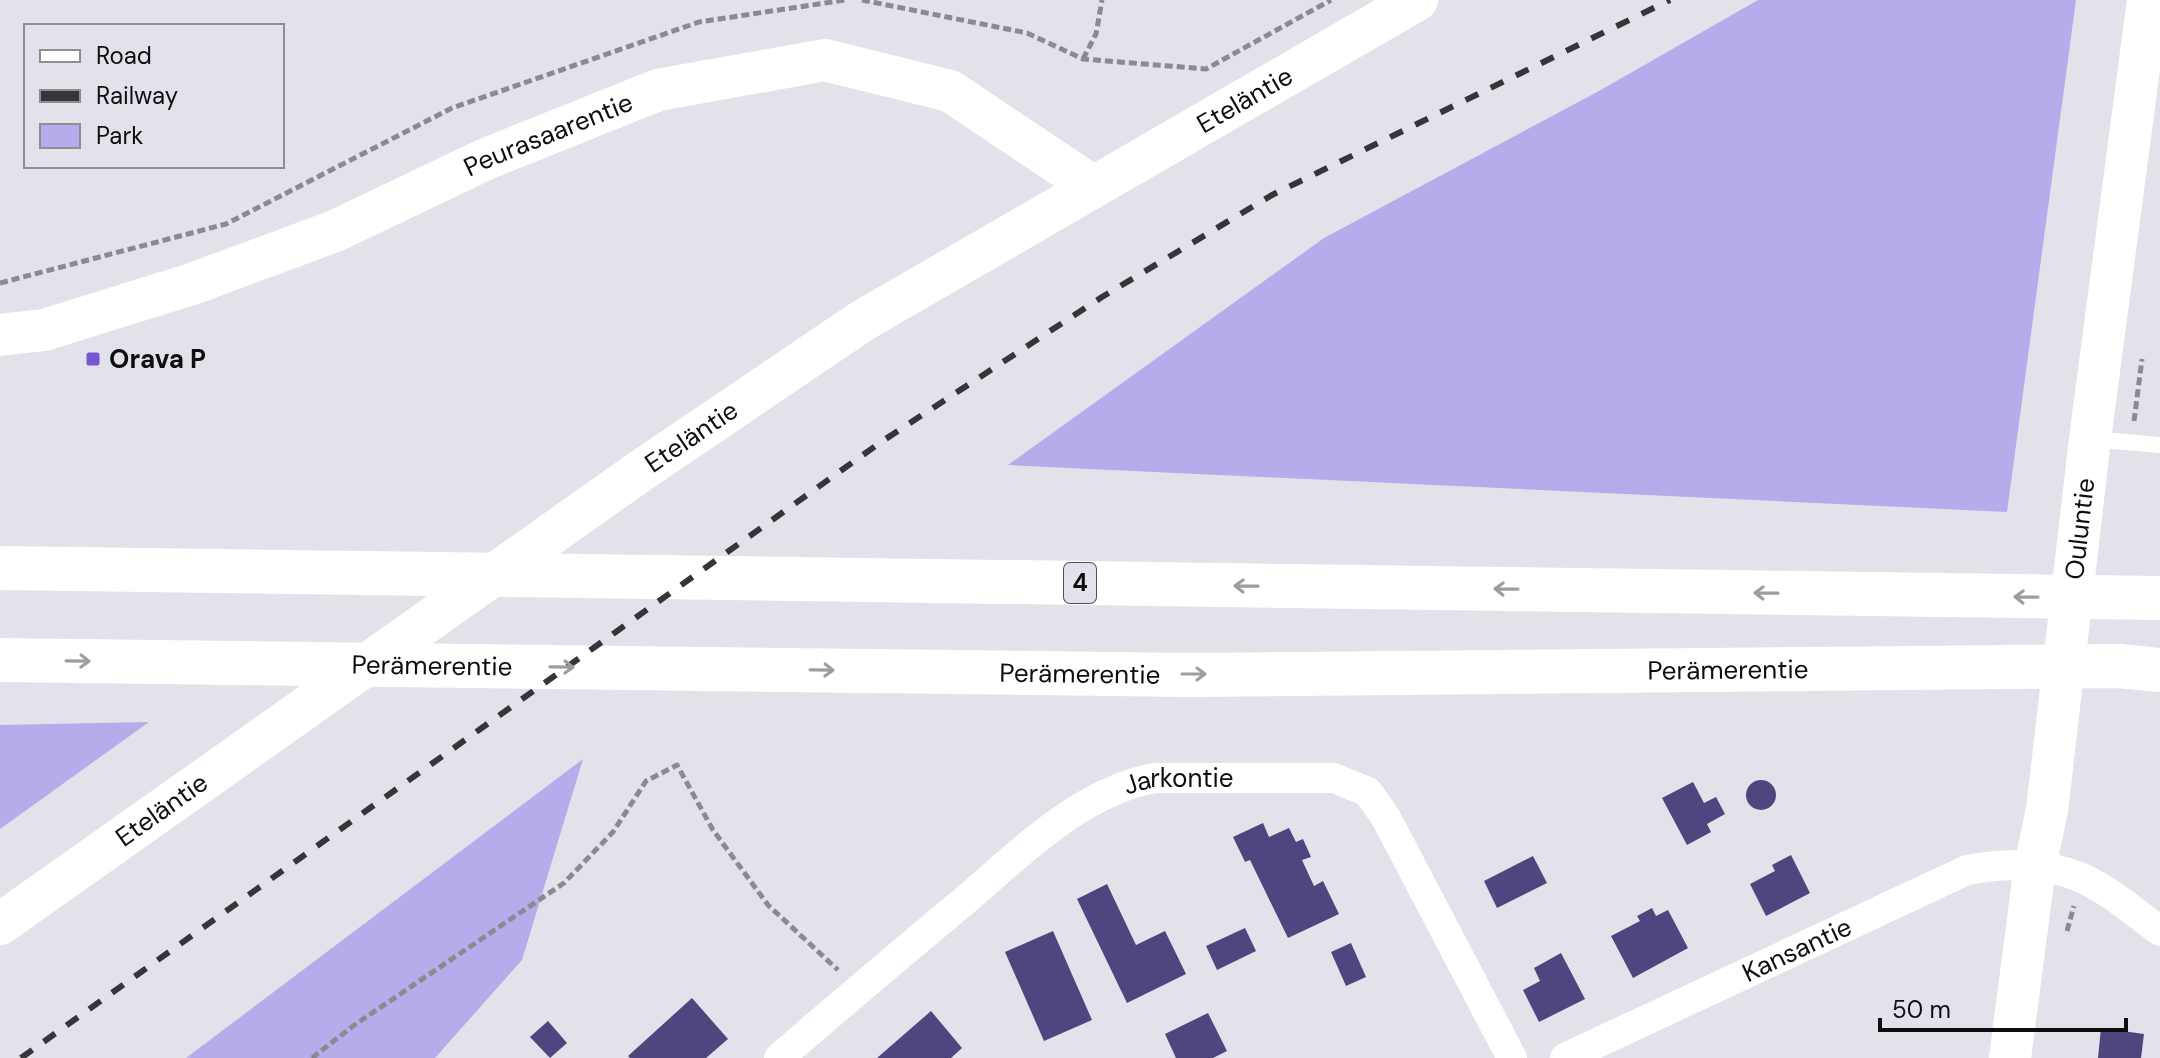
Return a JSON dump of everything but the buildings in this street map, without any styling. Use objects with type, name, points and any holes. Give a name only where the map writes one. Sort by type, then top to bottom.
[{"type":"highway","name":"4","points":[[0,568],[2160,598]]},
{"type":"highway","name":"Perämerentie","points":[[0,660],[1187,675],[2119,666],[2160,670]]},
{"type":"main road","name":"Eteläntie","points":[[0,924],[639,472],[862,321],[1417,0]]},
{"type":"main road","name":"Ouluntie","points":[[2010,1058],[2035,866],[2049,789],[2090,439],[2148,0]]},
{"type":"main road","name":"Peurasaarentie","points":[[0,335],[44,330],[207,279],[335,231],[486,159],[658,90],[825,60],[950,91],[1092,186]]},
{"type":"street","name":"Jarkontie","points":[[779,1058],[1042,836],[1110,790],[1155,778],[1334,778],[1359,786],[1377,803],[1512,1058]]},
{"type":"street","name":"Kansantie","points":[[1565,1058],[1967,870],[1996,865],[2035,866],[2078,876],[2160,931]]},
{"type":"lane","points":[[2090,439],[2160,445]]},
{"type":"path","points":[[0,283],[226,224],[452,108],[699,22],[845,0]]},
{"type":"path","points":[[862,0],[1027,33],[1083,59],[1206,69],[1331,0]]},
{"type":"path","points":[[1083,59],[1096,34],[1102,0]]},
{"type":"path","points":[[312,1058],[353,1026],[564,883],[613,832],[646,781],[677,765],[713,830],[768,905],[859,989]]},
{"type":"green space","points":[[1758,0],[2076,0],[2007,512],[1008,465],[1324,238],[1599,91]]},
{"type":"green space","points":[[149,722],[0,829],[0,725]]},
{"type":"green space","points":[[583,759],[522,960],[435,1058],[186,1058]]},
{"type":"railway","points":[[21,1058],[881,442],[1102,297],[1272,195],[1670,0]]},
{"type":"place","name":"Orava P","points":[[93,359]]}]
